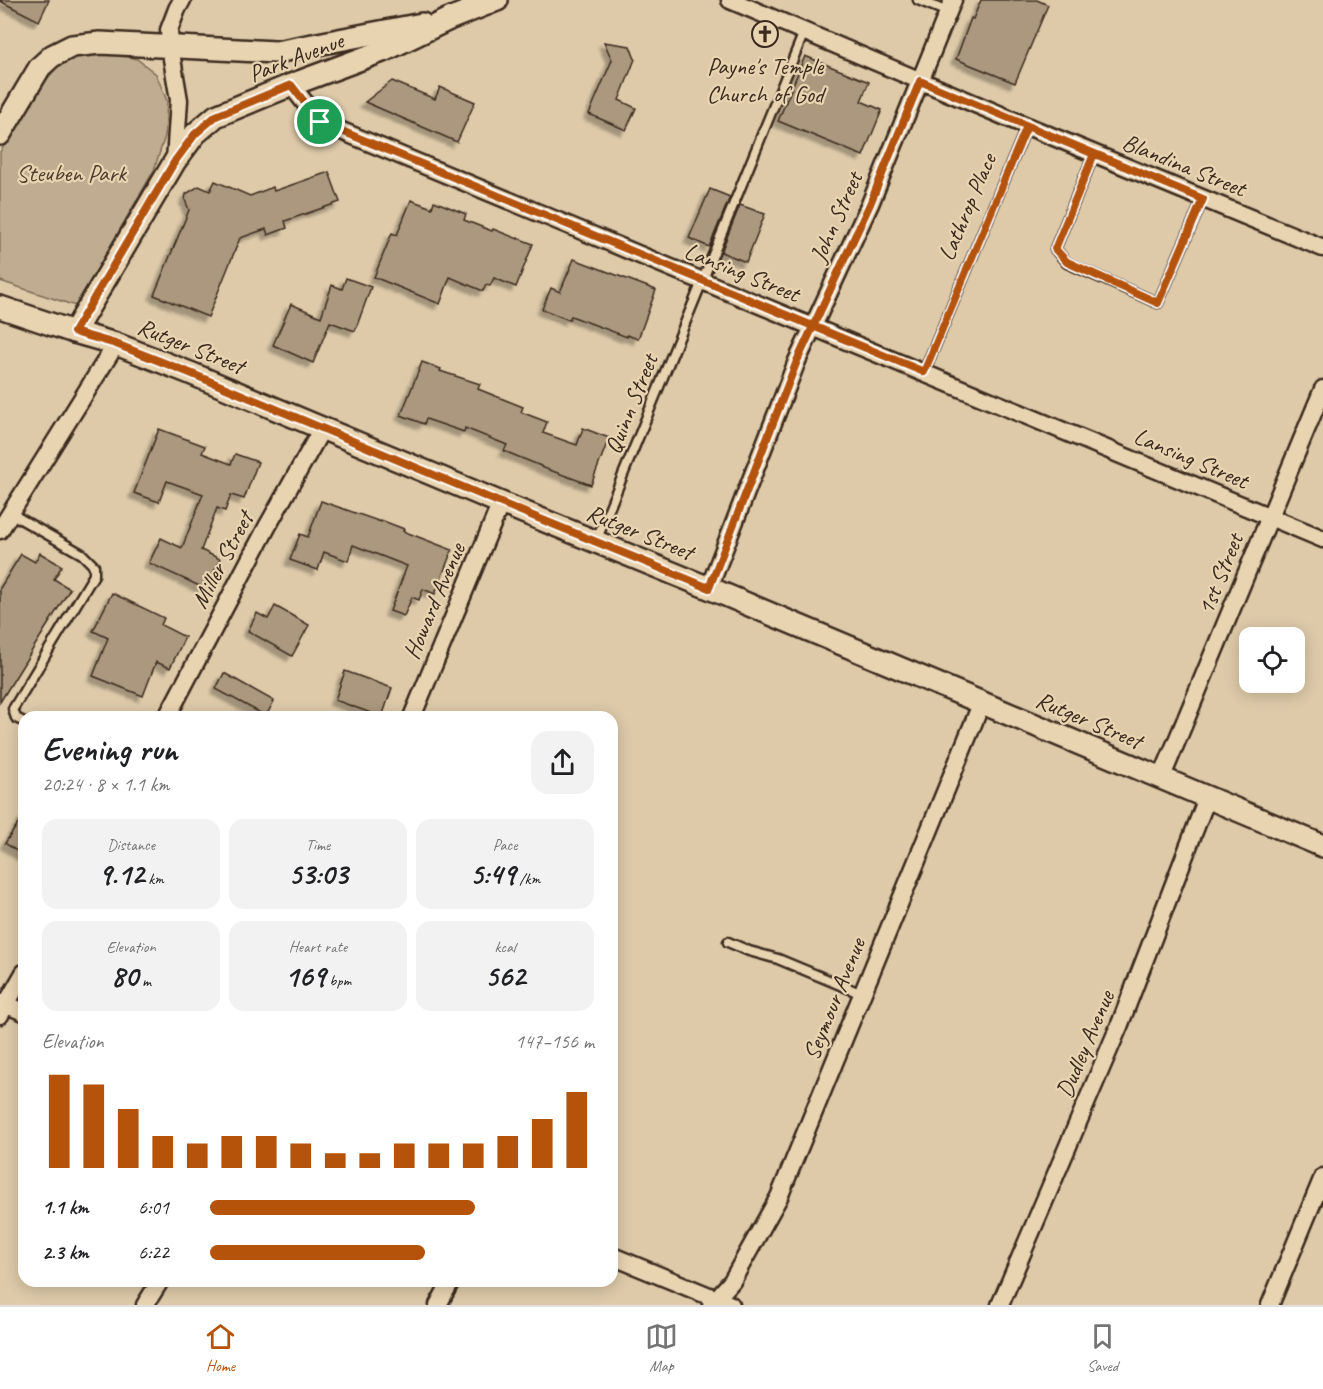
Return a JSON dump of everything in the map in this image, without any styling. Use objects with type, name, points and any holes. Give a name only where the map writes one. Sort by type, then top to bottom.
[{"type":"street","points":[[74,332],[175,161],[179,100],[169,30],[182,0]]},
{"type":"street","name":"Park Avenue","points":[[175,161],[195,134],[216,116],[385,50],[473,5],[497,0]]},
{"type":"street","points":[[730,0],[1027,126]]},
{"type":"street","name":"John Street","points":[[709,588],[797,361],[870,204],[951,6]]},
{"type":"street","name":"Park Avenue","points":[[170,47],[276,52],[449,19]]},
{"type":"street","points":[[0,134],[40,67],[52,56],[72,46],[100,43],[170,47]]},
{"type":"street","name":"Lansing Street","points":[[291,85],[320,122],[1323,539]]},
{"type":"street","name":"Blandina Street","points":[[1027,126],[1323,249]]},
{"type":"street","name":"Rutger Street","points":[[0,307],[116,344],[323,428],[1323,846]]},
{"type":"street","points":[[3,523],[116,344]]},
{"type":"street","name":"1st Street","points":[[1161,779],[1323,389]]},
{"type":"street","name":"Miller Street","points":[[170,711],[267,527],[323,428]]},
{"type":"street","name":"Howard Avenue","points":[[414,711],[501,503]]},
{"type":"street","name":"Seymour Avenue","points":[[719,1303],[779,1197],[982,702]]},
{"type":"street","name":"Dudley Avenue","points":[[999,1305],[1120,1024],[1207,798]]},
{"type":"street","points":[[18,983],[2,1008],[18,1011]]},
{"type":"street","points":[[1270,1305],[1323,1177]]},
{"type":"street","points":[[618,1259],[719,1303]]},
{"type":"street","points":[[145,1305],[156,1287]]},
{"type":"street","points":[[438,1305],[448,1287]]},
{"type":"lane","points":[[918,0],[951,6]]},
{"type":"lane","name":"Quinn Street","points":[[596,542],[804,32]]},
{"type":"lane","name":"Lathrop Place","points":[[924,372],[1027,126]]},
{"type":"lane","points":[[1094,154],[1055,249],[1067,262],[1158,303],[1203,199]]},
{"type":"lane","points":[[3,523],[82,554],[94,566],[94,575],[13,709],[18,719]]},
{"type":"lane","points":[[728,942],[778,959],[862,994]]},
{"type":"green space","name":"Steuben Park","points":[[82,54],[115,54],[137,59],[156,74],[167,101],[165,136],[154,170],[76,306],[0,281],[0,152],[47,79],[63,60]]},
{"type":"building","points":[[0,0],[49,0],[39,21]]},
{"type":"building","points":[[981,0],[1037,0],[1048,5],[1015,83],[956,59],[971,18],[973,19]]},
{"type":"building","points":[[604,42],[630,46],[635,59],[619,100],[636,108],[626,130],[589,114],[612,60]]},
{"type":"building","points":[[805,56],[869,82],[861,101],[882,110],[863,156],[778,121]]},
{"type":"building","points":[[392,81],[435,99],[440,87],[475,102],[457,142],[365,102]]},
{"type":"building","points":[[329,172],[340,202],[285,221],[287,228],[268,235],[266,229],[240,238],[208,317],[154,295],[189,210],[185,200],[186,194],[199,186],[210,191],[215,181],[250,196],[273,187],[274,191]]},
{"type":"building","points":[[710,189],[730,197],[709,247],[689,238]]},
{"type":"building","points":[[411,200],[432,208],[434,201],[466,214],[464,220],[533,244],[516,287],[494,278],[490,286],[486,285],[483,291],[450,277],[440,304],[374,277],[392,233],[397,235]]},
{"type":"building","points":[[740,205],[765,214],[746,262],[721,252]]},
{"type":"building","points":[[574,259],[656,290],[638,339],[571,316],[569,320],[542,309],[551,288],[560,292]]},
{"type":"building","points":[[346,278],[371,287],[355,331],[330,322],[313,363],[273,345],[291,304],[321,317],[332,285],[342,289]]},
{"type":"building","points":[[422,362],[441,369],[440,371],[480,384],[478,389],[523,407],[521,412],[547,422],[543,433],[577,445],[583,428],[609,438],[591,485],[504,451],[507,445],[465,428],[464,432],[426,419],[424,424],[401,415]]},
{"type":"building","points":[[159,429],[205,446],[202,453],[231,464],[235,454],[258,462],[244,499],[231,495],[225,511],[217,508],[201,550],[220,559],[206,589],[149,563],[161,538],[182,548],[203,494],[167,481],[159,502],[134,493]]},
{"type":"building","points":[[321,501],[381,522],[381,520],[452,550],[435,594],[423,589],[419,600],[412,597],[404,616],[390,611],[407,566],[353,545],[348,561],[324,552],[318,570],[290,560],[300,534],[308,537]]},
{"type":"building","points":[[40,553],[62,566],[54,579],[70,589],[0,702],[0,588],[21,554],[35,562]]},
{"type":"building","points":[[112,593],[164,618],[161,625],[185,637],[170,668],[156,662],[143,696],[93,676],[108,638],[93,631]]},
{"type":"building","points":[[275,606],[309,625],[292,656],[248,631],[257,613],[268,619]]},
{"type":"building","points":[[345,671],[392,688],[384,711],[365,711],[335,700]]},
{"type":"building","points":[[224,673],[274,701],[269,711],[257,711],[216,689]]},
{"type":"building","points":[[18,824],[18,852],[5,843]]},
{"type":"place","name":"Payne's Temple Church of God","points":[[765,34]]},
{"type":"route","points":[[320,122],[291,85],[216,116],[195,134],[175,161],[74,332],[116,344],[190,373],[709,588],[797,361],[813,327],[870,204],[920,81],[1203,199],[1158,303],[1067,262],[1055,249],[1094,154],[1027,126],[924,372],[813,327],[320,122]]}]
